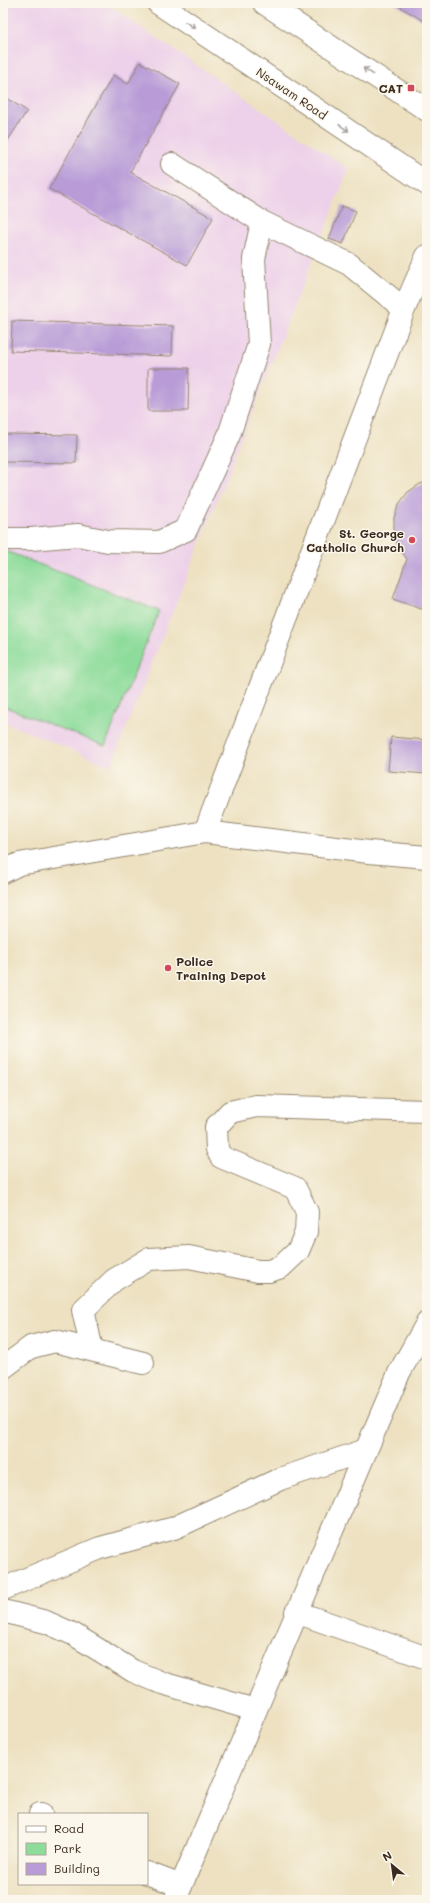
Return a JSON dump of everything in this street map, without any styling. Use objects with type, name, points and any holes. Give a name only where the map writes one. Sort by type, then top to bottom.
[{"type":"main road","name":"Nsawam Road","points":[[158,3],[427,184]]},
{"type":"main road","points":[[264,3],[426,107]]},
{"type":"main road","points":[[172,164],[262,222],[348,264],[404,309]]},
{"type":"main road","points":[[3,539],[31,539],[78,535],[108,541],[159,542],[186,530],[229,435],[259,344],[254,259],[262,222]]},
{"type":"main road","points":[[206,832],[404,309],[427,256]]},
{"type":"main road","points":[[3,872],[18,864],[206,832],[369,852],[427,857]]},
{"type":"main road","points":[[92,1350],[83,1310],[114,1280],[149,1259],[189,1257],[258,1271],[269,1271],[282,1268],[298,1251],[306,1232],[307,1212],[295,1188],[221,1157],[217,1149],[216,1127],[230,1112],[256,1106],[427,1111]]},
{"type":"main road","points":[[148,1874],[178,1893],[296,1612],[399,1373],[424,1336]]},
{"type":"main road","points":[[3,1368],[31,1347],[55,1340],[143,1363]]},
{"type":"main road","points":[[3,1589],[100,1548],[174,1528],[280,1479],[366,1450]]},
{"type":"main road","points":[[3,1611],[46,1622],[73,1634],[133,1671],[162,1683],[255,1710]]},
{"type":"main road","points":[[296,1612],[427,1658]]},
{"type":"shaded area","points":[[3,3],[105,3],[349,169],[111,766],[3,722]]},
{"type":"green space","points":[[3,550],[159,611],[105,746],[3,706]]},
{"type":"building","points":[[394,3],[427,3],[427,23]]},
{"type":"building","points":[[140,62],[180,84],[130,172],[213,218],[187,265],[49,189],[113,75],[128,84]]},
{"type":"building","points":[[3,96],[27,111],[3,148]]},
{"type":"building","points":[[342,206],[356,211],[343,244],[329,239]]},
{"type":"building","points":[[12,321],[173,326],[172,356],[11,351]]},
{"type":"building","points":[[148,368],[189,368],[188,411],[148,411]]},
{"type":"building","points":[[3,434],[77,435],[76,463],[3,462]]},
{"type":"building","name":"St. George Catholic Church","points":[[427,482],[427,611],[393,599],[407,559],[398,547],[394,533],[394,518],[399,504],[408,492],[420,484]]},
{"type":"building","points":[[391,737],[427,740],[427,774],[388,771]]},
{"type":"place","name":"CAT","points":[[411,88]]},
{"type":"place","name":"St. George Catholic Church","points":[[412,540]]},
{"type":"place","name":"Police Training Depot","points":[[168,968]]}]
